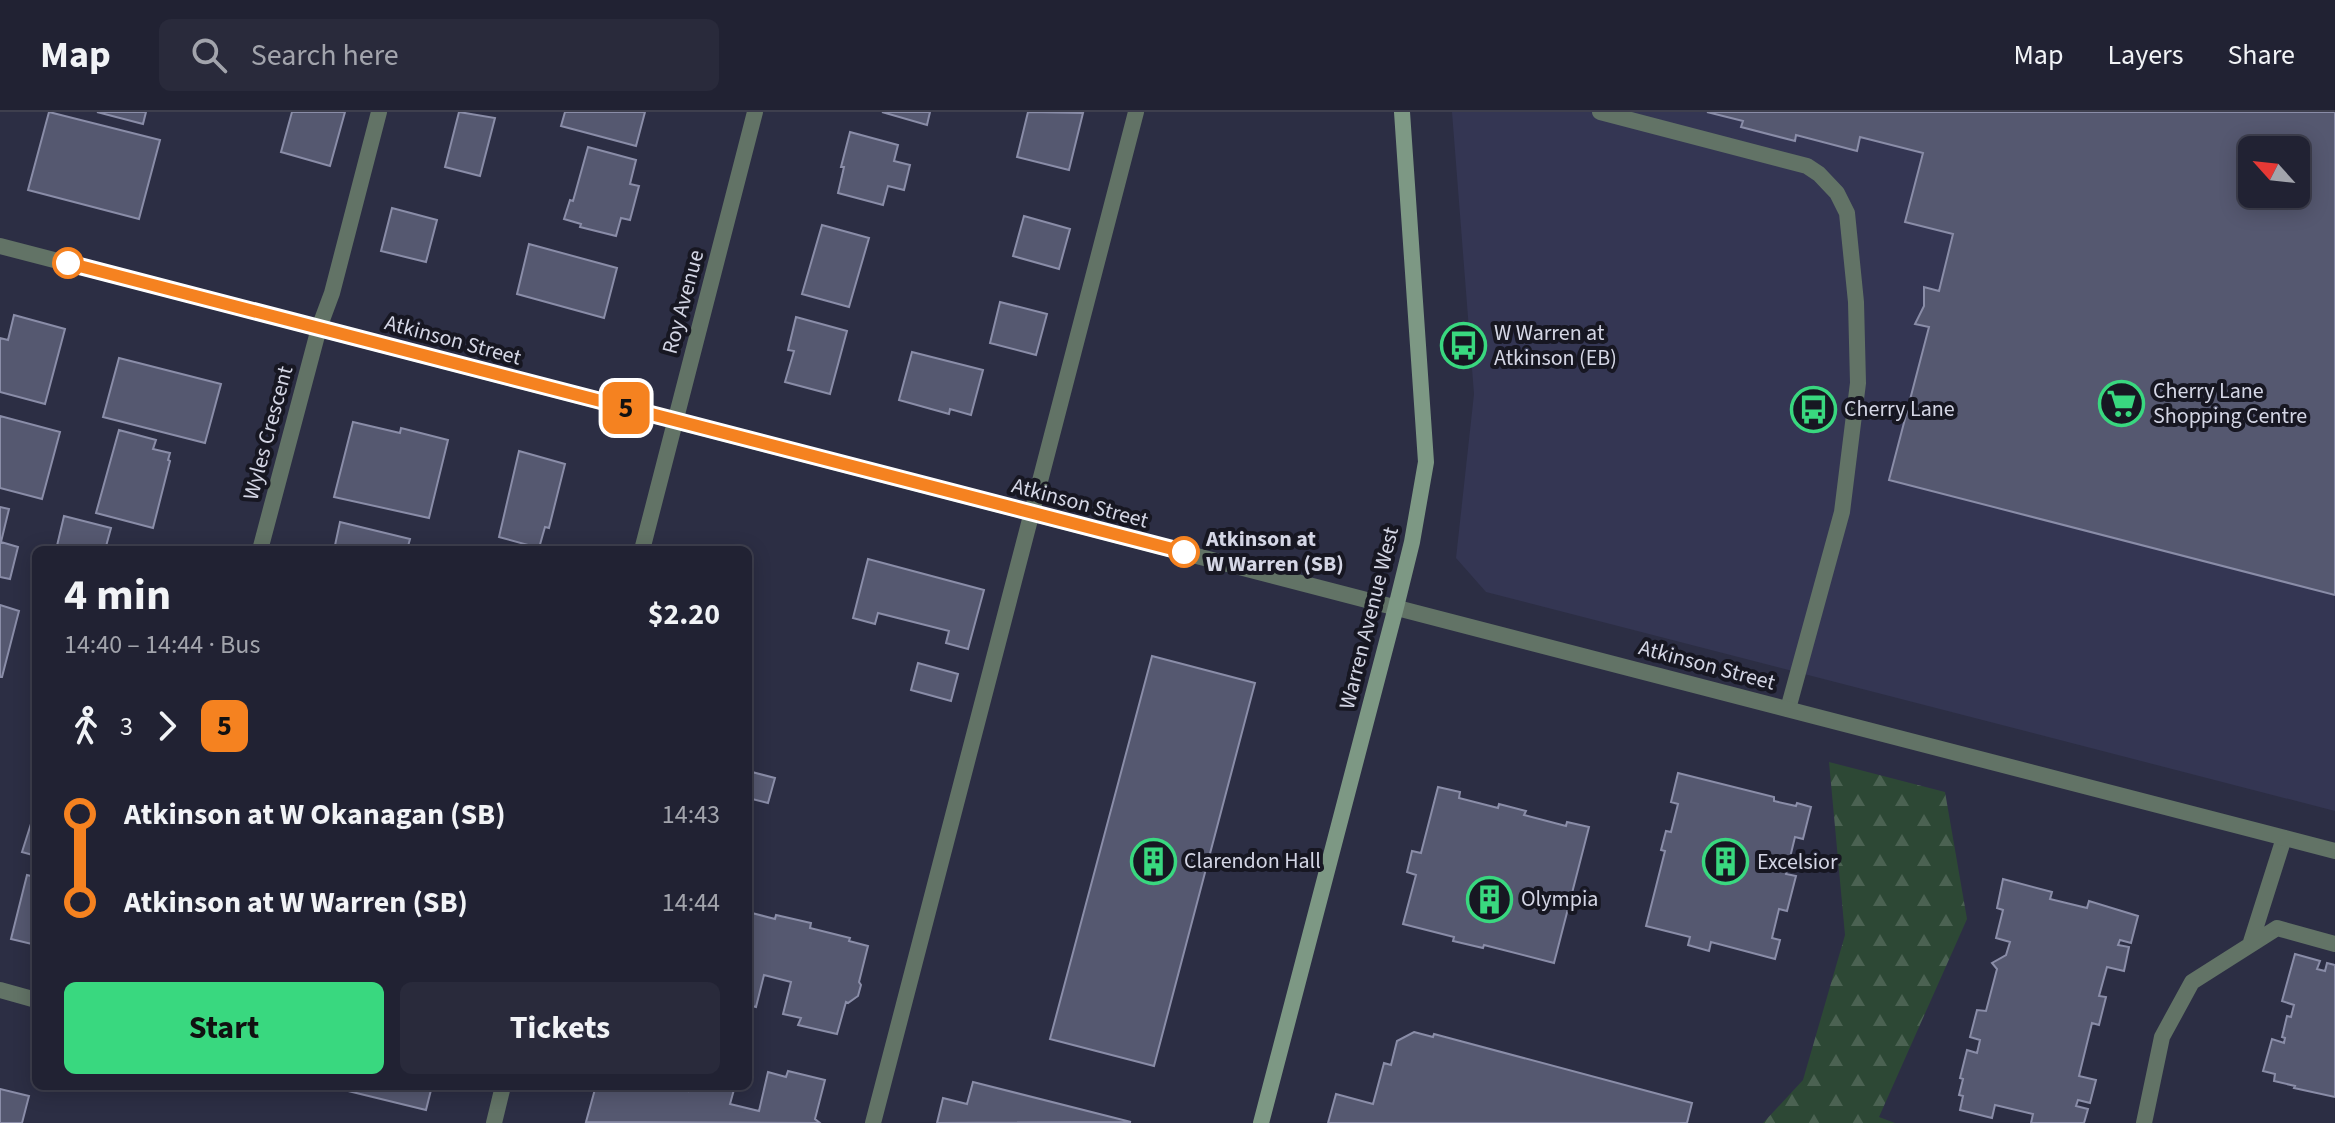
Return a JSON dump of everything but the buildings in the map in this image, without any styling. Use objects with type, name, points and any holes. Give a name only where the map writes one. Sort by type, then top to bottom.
[{"type":"street","name":"Wyles Crescent","points":[[261,546],[379,112]]},
{"type":"street","name":"Roy Avenue","points":[[643,546],[755,112]]},
{"type":"street","points":[[873,1123],[1136,112]]},
{"type":"street","name":"Warren Avenue West","points":[[1261,1123],[1396,607],[1412,542],[1426,462],[1402,112]]},
{"type":"street","points":[[1600,112],[1807,166],[1837,193],[1847,213],[1856,302],[1858,383],[1842,512],[1788,709]]},
{"type":"street","name":"Atkinson Street","points":[[0,246],[2335,851]]},
{"type":"street","points":[[2250,945],[2284,838]]},
{"type":"street","points":[[2144,1123],[2162,1037],[2192,982],[2277,928],[2335,944]]},
{"type":"street","points":[[0,990],[32,999]]},
{"type":"street","points":[[494,1123],[502,1090]]},
{"type":"shaded area","points":[[1452,112],[2335,112],[2335,811],[1486,592],[1456,558],[1474,394]]},
{"type":"green space","points":[[1829,762],[1945,792],[1967,919],[1879,1117],[1895,1123],[1763,1123],[1803,1080],[1845,935]]},
{"type":"bus line","name":"5","points":[[68,263],[1184,552]]},
{"type":"place","name":"W Warren at Atkinson (EB)","points":[[1463,346]]},
{"type":"place","name":"Cherry Lane Shopping Centre","points":[[2122,404]]},
{"type":"place","name":"Cherry Lane","points":[[1813,409]]},
{"type":"place","name":"Atkinson at W Warren (SB)","points":[[1184,552]]},
{"type":"place","name":"Clarendon Hall","points":[[1153,861]]},
{"type":"place","name":"Excelsior","points":[[1726,862]]},
{"type":"place","name":"Olympia","points":[[1490,899]]}]
